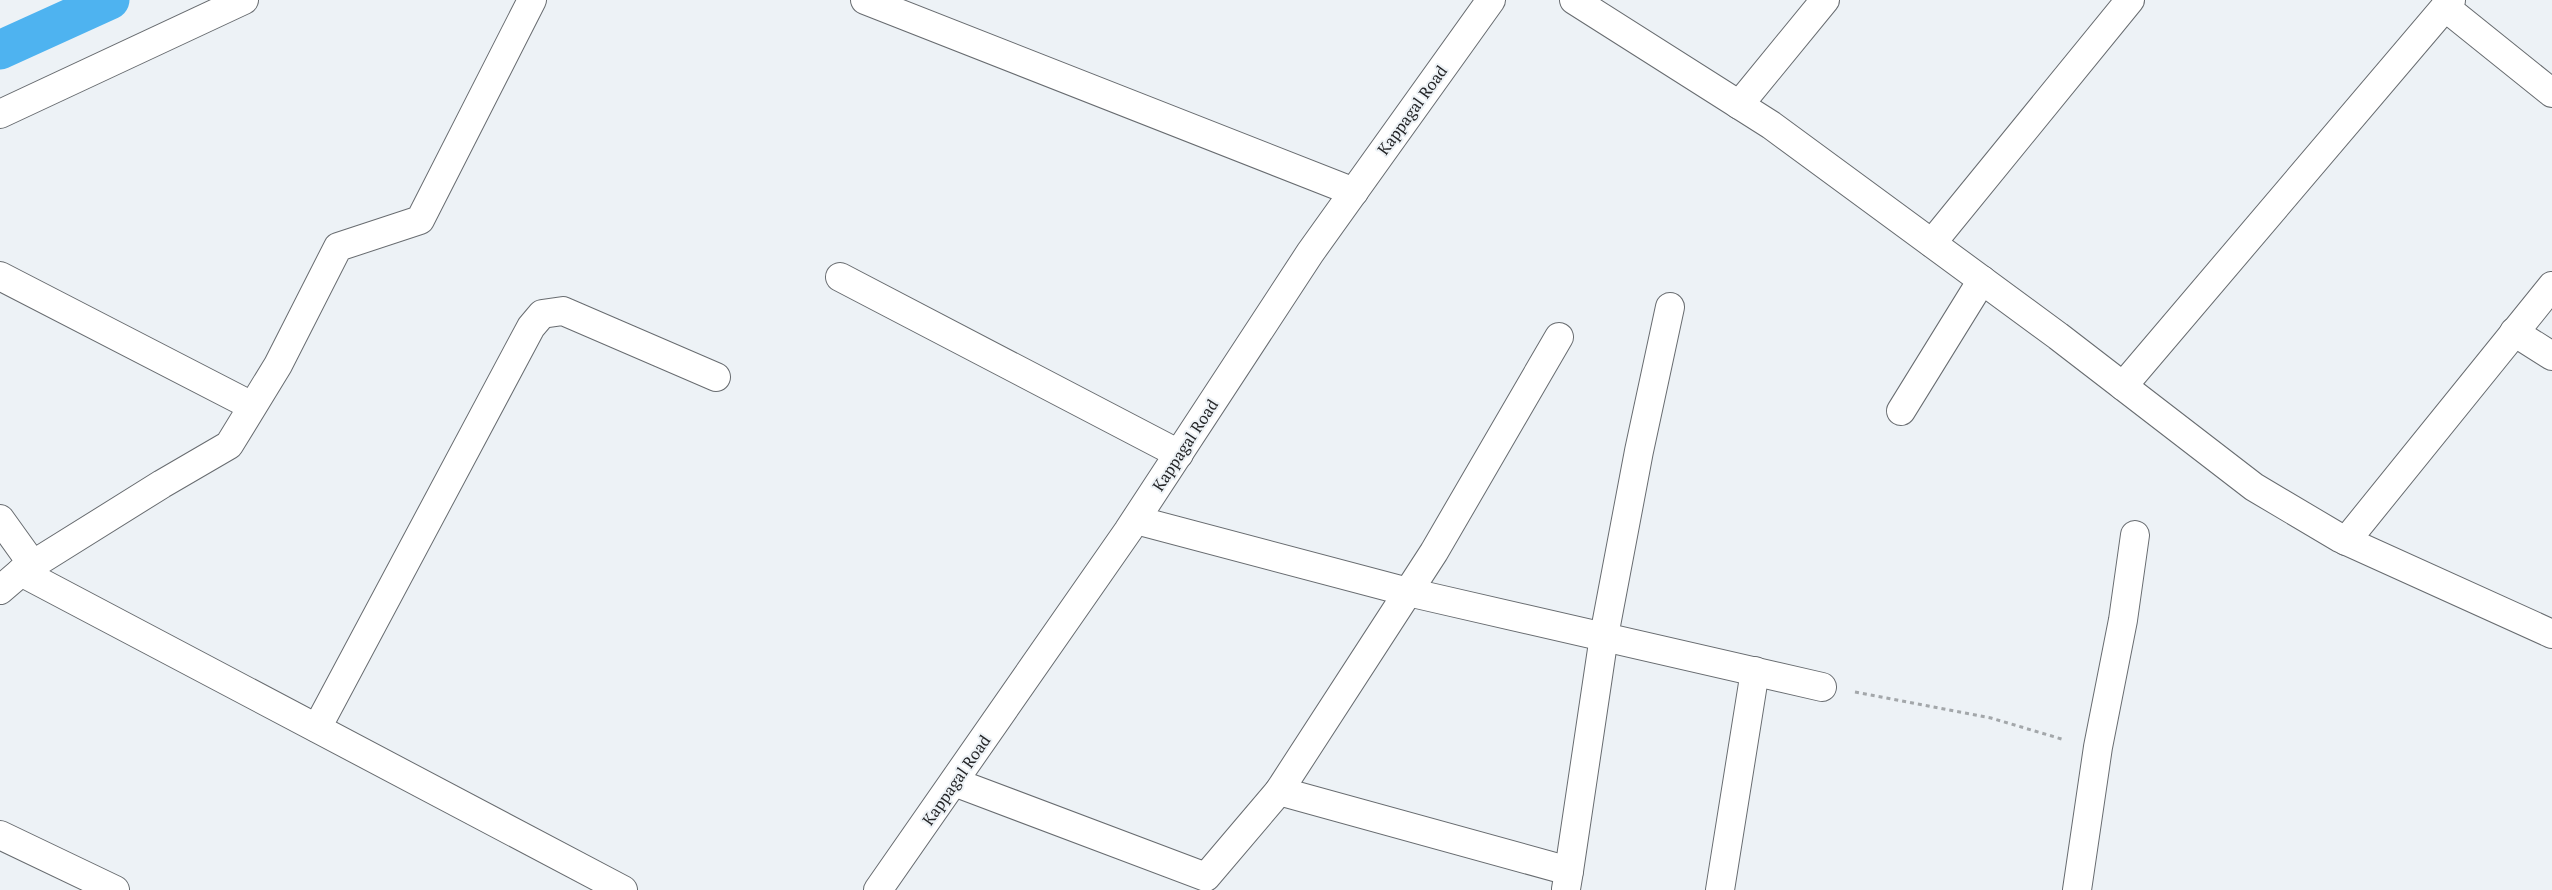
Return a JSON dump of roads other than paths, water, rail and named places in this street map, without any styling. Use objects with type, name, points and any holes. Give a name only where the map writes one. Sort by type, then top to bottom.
[{"type":"street","points":[[0,114],[244,0]]},
{"type":"street","points":[[0,590],[27,568],[229,445],[278,365],[338,247],[420,220],[532,0]]},
{"type":"street","points":[[865,0],[1354,192]]},
{"type":"street","name":"Kappagal Road","points":[[878,890],[1136,520],[1310,253],[1491,0]]},
{"type":"street","points":[[1574,0],[1771,125],[1982,280],[2254,487],[2346,541],[2548,625]]},
{"type":"street","points":[[1739,105],[1824,0]]},
{"type":"street","points":[[1932,244],[2130,0]]},
{"type":"street","points":[[2123,386],[2448,4],[2552,93]]},
{"type":"street","points":[[0,276],[252,406]]},
{"type":"street","points":[[840,277],[1179,454]]},
{"type":"street","points":[[1901,411],[1982,280]]},
{"type":"street","points":[[2346,541],[2552,286]]},
{"type":"street","points":[[1279,792],[1567,881],[1604,636],[1638,451],[1670,307]]},
{"type":"street","points":[[317,728],[532,327],[542,314],[563,311],[716,377]]},
{"type":"street","points":[[2514,332],[2552,356]]},
{"type":"street","points":[[954,782],[1206,876],[1279,792],[1434,552],[1559,337]]},
{"type":"street","points":[[0,519],[27,568],[317,728],[623,890]]},
{"type":"street","points":[[1136,520],[1408,592],[1822,686]]},
{"type":"street","points":[[2077,890],[2098,747],[2123,620],[2135,535]]},
{"type":"street","points":[[1720,890],[1755,671]]},
{"type":"street","points":[[0,835],[115,890]]},
{"type":"waterway","points":[[0,50],[110,0]]}]
